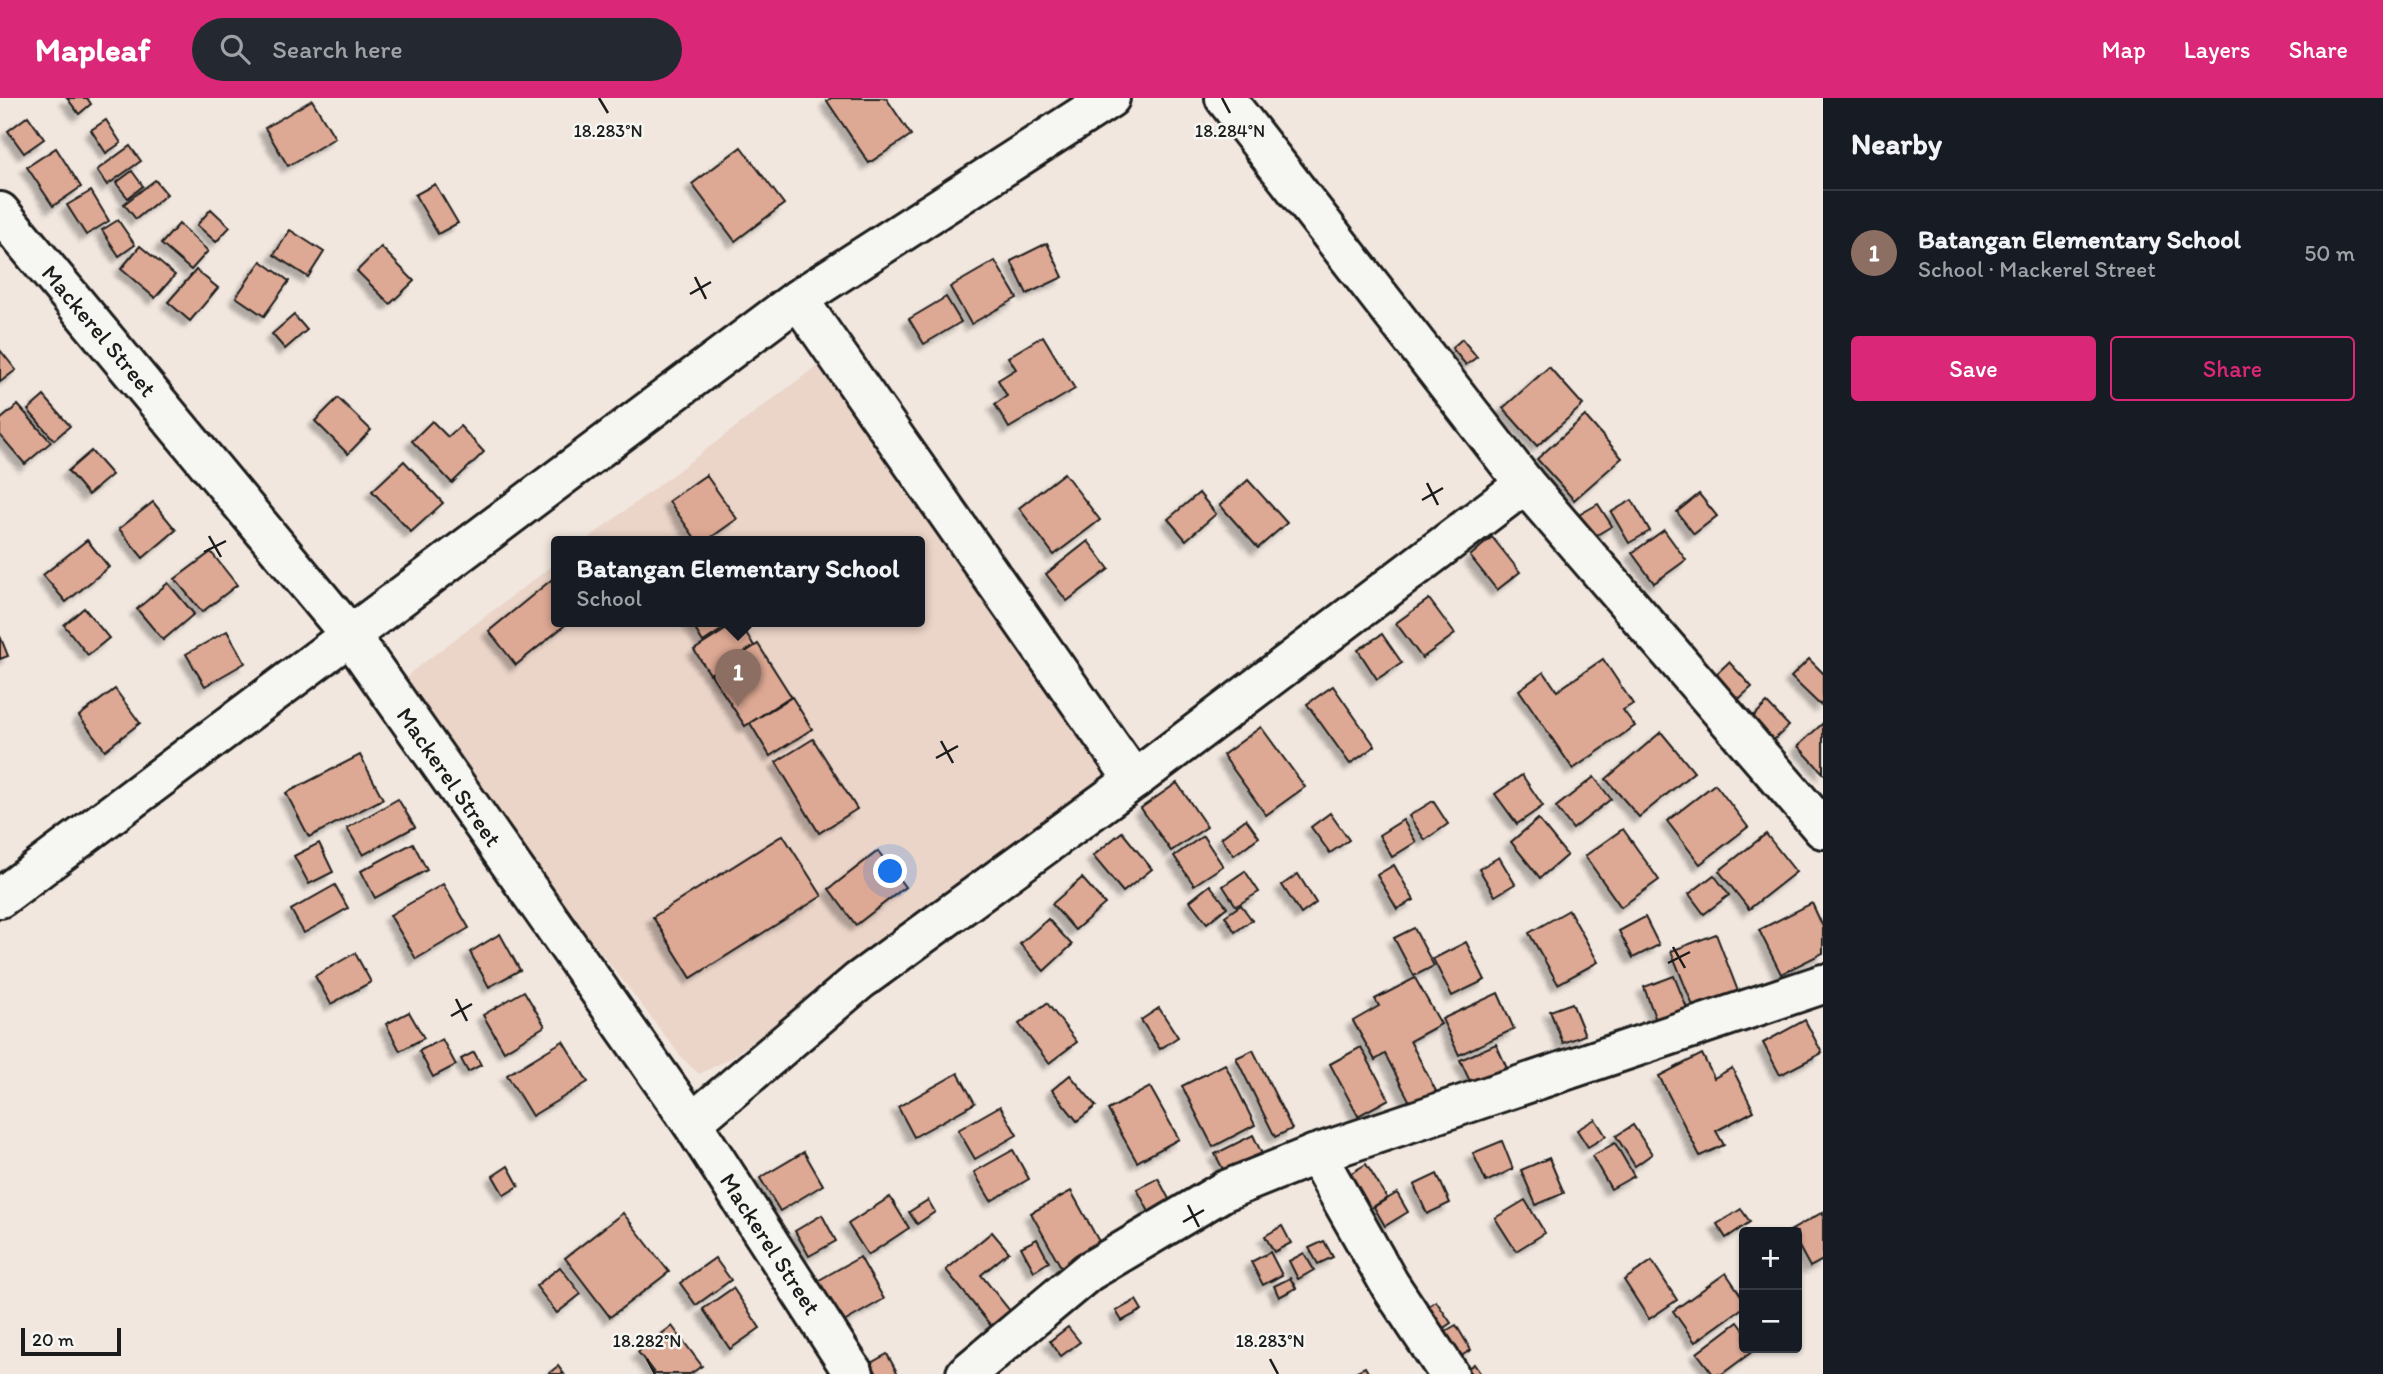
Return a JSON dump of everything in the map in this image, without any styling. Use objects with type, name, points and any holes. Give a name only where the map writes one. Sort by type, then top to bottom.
[{"type":"street","points":[[0,898],[798,299],[1110,98]]},
{"type":"street","points":[[1225,98],[1525,484],[1823,829]]},
{"type":"street","name":"Mackerel Street","points":[[0,212],[350,635],[692,1123],[854,1374]]},
{"type":"street","points":[[798,299],[1134,780]]},
{"type":"street","points":[[692,1123],[859,981],[1134,780],[1525,484]]},
{"type":"street","points":[[966,1374],[1088,1272],[1224,1191],[1316,1154],[1823,984]]},
{"type":"street","points":[[1316,1154],[1390,1285],[1449,1374]]},
{"type":"shaded area","points":[[822,362],[1106,774],[731,1058],[699,1074],[683,1059],[424,723],[402,690],[410,673],[551,567],[551,627],[925,627],[925,536],[592,536]]},
{"type":"building","points":[[67,98],[87,98],[91,104],[79,114]]},
{"type":"building","points":[[831,98],[886,98],[911,135],[869,163],[827,101]]},
{"type":"building","points":[[312,100],[335,138],[288,166],[265,128]]},
{"type":"building","points":[[28,116],[44,139],[24,153],[8,131]]},
{"type":"building","points":[[106,120],[121,143],[106,153],[91,130]]},
{"type":"building","points":[[130,146],[141,161],[107,185],[97,170]]},
{"type":"building","points":[[741,147],[784,204],[735,241],[692,184]]},
{"type":"building","points":[[56,148],[81,187],[53,206],[27,167]]},
{"type":"building","points":[[132,171],[143,186],[128,198],[116,183]]},
{"type":"building","points":[[155,180],[167,194],[136,219],[124,204]]},
{"type":"building","points":[[435,184],[458,223],[438,234],[415,195]]},
{"type":"building","points":[[91,191],[109,221],[86,235],[67,205]]},
{"type":"building","points":[[211,209],[230,227],[216,242],[197,225]]},
{"type":"building","points":[[118,220],[135,245],[119,256],[102,230]]},
{"type":"building","points":[[179,224],[208,251],[191,270],[161,244]]},
{"type":"building","points":[[290,230],[324,252],[308,277],[274,255]]},
{"type":"building","points":[[1047,243],[1063,277],[1027,294],[1011,261]]},
{"type":"building","points":[[140,246],[175,275],[155,298],[121,269]]},
{"type":"building","points":[[381,247],[414,281],[390,304],[357,271]]},
{"type":"building","points":[[261,261],[289,281],[264,316],[236,297]]},
{"type":"building","points":[[995,261],[1017,298],[971,324],[950,287]]},
{"type":"building","points":[[196,270],[218,288],[190,321],[168,302]]},
{"type":"building","points":[[946,297],[961,322],[924,344],[909,319]]},
{"type":"building","points":[[294,315],[307,330],[285,349],[272,334]]},
{"type":"building","points":[[1043,336],[1075,389],[1009,428],[995,404],[1007,396],[998,380],[1016,369],[1008,357]]},
{"type":"building","points":[[1462,339],[1477,357],[1466,365],[1452,348]]},
{"type":"building","points":[[0,350],[16,370],[0,382]]},
{"type":"building","points":[[1549,367],[1583,405],[1537,446],[1503,408]]},
{"type":"building","points":[[44,396],[70,426],[54,440],[28,410]]},
{"type":"building","points":[[338,398],[371,430],[348,454],[315,421]]},
{"type":"building","points":[[18,405],[51,442],[25,464],[0,435],[0,420]]},
{"type":"building","points":[[1585,416],[1622,458],[1574,500],[1537,459]]},
{"type":"building","points":[[432,421],[448,437],[460,426],[484,452],[452,483],[412,441]]},
{"type":"building","points":[[91,451],[112,475],[88,495],[68,471]]},
{"type":"building","points":[[404,461],[443,503],[411,532],[372,491]]},
{"type":"building","points":[[1064,473],[1100,520],[1054,555],[1019,508]]},
{"type":"building","points":[[706,475],[737,519],[713,536],[694,536],[669,501]]},
{"type":"building","points":[[1248,480],[1287,523],[1258,548],[1220,505]]},
{"type":"building","points":[[1199,493],[1216,514],[1186,540],[1168,519]]},
{"type":"building","points":[[1699,494],[1717,516],[1694,534],[1677,512]]},
{"type":"building","points":[[1632,500],[1650,531],[1629,543],[1611,512]]},
{"type":"building","points":[[153,502],[176,530],[143,558],[119,529]]},
{"type":"building","points":[[1598,504],[1612,526],[1590,539],[1577,516]]},
{"type":"building","points":[[1664,530],[1686,560],[1654,583],[1632,553]]},
{"type":"building","points":[[1492,537],[1520,572],[1497,590],[1470,556]]},
{"type":"building","points":[[87,540],[109,567],[66,602],[43,575]]},
{"type":"building","points":[[1088,541],[1109,569],[1067,601],[1046,574]]},
{"type":"building","points":[[211,552],[237,585],[202,612],[175,579]]},
{"type":"building","points":[[551,580],[551,627],[563,627],[516,665],[489,631]]},
{"type":"building","points":[[168,583],[194,614],[163,640],[137,609]]},
{"type":"building","points":[[1429,599],[1455,634],[1422,658],[1396,623]]},
{"type":"building","points":[[84,608],[109,638],[88,655],[64,625]]},
{"type":"building","points":[[694,627],[726,627],[703,642]]},
{"type":"building","points":[[730,627],[743,627],[754,646],[710,674],[694,650]]},
{"type":"building","points":[[227,631],[245,663],[205,686],[186,654]]},
{"type":"building","points":[[1382,634],[1402,663],[1377,679],[1358,650]]},
{"type":"building","points":[[0,636],[8,656],[0,659]]},
{"type":"building","points":[[758,644],[791,696],[745,726],[711,674]]},
{"type":"building","points":[[1603,659],[1633,704],[1623,710],[1635,726],[1573,769],[1519,690],[1544,672],[1557,691]]},
{"type":"building","points":[[1809,659],[1823,673],[1823,702],[1820,705],[1791,677]]},
{"type":"building","points":[[1729,662],[1752,687],[1732,705],[1709,681]]},
{"type":"building","points":[[1333,686],[1375,746],[1350,764],[1307,704]]},
{"type":"building","points":[[115,689],[140,723],[105,750],[79,716]]},
{"type":"building","points":[[792,697],[812,729],[770,756],[750,723]]},
{"type":"building","points":[[1767,703],[1789,726],[1766,747],[1745,725]]},
{"type":"building","points":[[1823,723],[1823,773],[1798,746]]},
{"type":"building","points":[[1261,727],[1305,787],[1266,815],[1223,755]]},
{"type":"building","points":[[1661,732],[1694,772],[1639,817],[1606,779]]},
{"type":"building","points":[[813,739],[857,809],[819,833],[776,762]]},
{"type":"building","points":[[360,755],[383,799],[309,837],[286,793]]},
{"type":"building","points":[[1522,775],[1543,806],[1517,824],[1495,794]]},
{"type":"building","points":[[1594,777],[1611,799],[1573,829],[1556,807]]},
{"type":"building","points":[[1177,783],[1207,827],[1171,851],[1141,808]]},
{"type":"building","points":[[1715,784],[1748,827],[1700,864],[1667,821]]},
{"type":"building","points":[[398,799],[415,827],[363,855],[347,828]]},
{"type":"building","points":[[1433,801],[1448,824],[1425,840],[1409,816]]},
{"type":"building","points":[[1330,813],[1349,840],[1330,853],[1311,827]]},
{"type":"building","points":[[1246,819],[1259,837],[1234,855],[1221,838]]},
{"type":"building","points":[[1538,819],[1567,855],[1540,878],[1511,842]]},
{"type":"building","points":[[1403,820],[1416,842],[1392,857],[1379,835]]},
{"type":"building","points":[[1623,829],[1659,880],[1621,907],[1585,856]]},
{"type":"building","points":[[1122,832],[1152,869],[1123,892],[1093,856]]},
{"type":"building","points":[[1766,834],[1796,872],[1749,909],[1719,871]]},
{"type":"building","points":[[783,835],[822,896],[691,978],[653,917]]},
{"type":"building","points":[[1203,836],[1223,866],[1194,885],[1174,856]]},
{"type":"building","points":[[319,843],[333,872],[309,884],[294,856]]},
{"type":"building","points":[[413,843],[427,870],[375,898],[361,871]]},
{"type":"building","points":[[878,851],[905,887],[856,925],[829,889]]},
{"type":"building","points":[[1499,857],[1515,884],[1495,896],[1479,869]]},
{"type":"building","points":[[1394,865],[1414,900],[1397,909],[1377,875]]},
{"type":"building","points":[[1245,871],[1259,892],[1236,906],[1223,886]]},
{"type":"building","points":[[1298,874],[1316,903],[1301,914],[1282,885]]},
{"type":"building","points":[[1714,875],[1729,895],[1704,914],[1689,894]]},
{"type":"building","points":[[1082,878],[1105,904],[1075,930],[1052,904]]},
{"type":"building","points":[[443,884],[469,928],[416,959],[390,915]]},
{"type":"building","points":[[335,885],[348,908],[304,933],[291,910]]},
{"type":"building","points":[[1210,885],[1227,907],[1207,923],[1190,901]]},
{"type":"building","points":[[1812,903],[1823,927],[1823,953],[1781,974],[1759,930]]},
{"type":"building","points":[[1241,905],[1252,920],[1235,932],[1225,916]]},
{"type":"building","points":[[1569,910],[1598,962],[1558,984],[1529,933]]},
{"type":"building","points":[[1645,917],[1659,945],[1633,958],[1619,931]]},
{"type":"building","points":[[1048,919],[1072,945],[1044,971],[1020,944]]},
{"type":"building","points":[[1414,928],[1434,966],[1414,976],[1394,938]]},
{"type":"building","points":[[500,934],[520,970],[489,987],[470,952]]},
{"type":"building","points":[[1716,934],[1739,994],[1695,1011],[1671,951]]},
{"type":"building","points":[[1466,942],[1485,980],[1452,996],[1433,959]]},
{"type":"building","points":[[355,953],[371,982],[331,1004],[315,976]]},
{"type":"building","points":[[1674,976],[1688,1011],[1657,1023],[1644,987]]},
{"type":"building","points":[[1415,978],[1441,1024],[1410,1041],[1436,1091],[1411,1104],[1385,1054],[1375,1060],[1353,1021],[1379,1006],[1375,999]]},
{"type":"building","points":[[524,991],[545,1026],[504,1051],[483,1015]]},
{"type":"building","points":[[1498,993],[1514,1029],[1459,1055],[1442,1019]]},
{"type":"building","points":[[1047,1003],[1077,1042],[1049,1063],[1019,1024]]},
{"type":"building","points":[[1572,1003],[1585,1035],[1563,1043],[1550,1011]]},
{"type":"building","points":[[1159,1008],[1178,1037],[1160,1049],[1141,1020]]},
{"type":"building","points":[[409,1012],[424,1038],[400,1051],[386,1024]]},
{"type":"building","points":[[1805,1020],[1822,1053],[1780,1075],[1763,1043]]},
{"type":"building","points":[[442,1039],[456,1065],[433,1077],[419,1051]]},
{"type":"building","points":[[563,1041],[588,1082],[532,1116],[507,1075]]},
{"type":"building","points":[[1496,1044],[1510,1075],[1474,1090],[1460,1060]]},
{"type":"building","points":[[1361,1047],[1389,1099],[1358,1116],[1330,1064]]},
{"type":"building","points":[[1253,1050],[1292,1129],[1275,1137],[1236,1058]]},
{"type":"building","points":[[474,1052],[481,1065],[468,1072],[461,1059]]},
{"type":"building","points":[[1702,1054],[1714,1078],[1732,1068],[1754,1111],[1716,1131],[1724,1145],[1700,1156],[1659,1076]]},
{"type":"building","points":[[1225,1064],[1255,1125],[1213,1147],[1182,1086]]},
{"type":"building","points":[[958,1073],[975,1103],[914,1137],[898,1107]]},
{"type":"building","points":[[1070,1075],[1096,1106],[1077,1121],[1052,1090]]},
{"type":"building","points":[[1150,1087],[1179,1139],[1137,1162],[1108,1110]]},
{"type":"building","points":[[1000,1106],[1017,1135],[975,1159],[958,1130]]},
{"type":"building","points":[[1595,1119],[1606,1136],[1588,1147],[1577,1130]]},
{"type":"building","points":[[1633,1125],[1652,1154],[1635,1166],[1616,1136]]},
{"type":"building","points":[[1253,1135],[1262,1154],[1225,1173],[1215,1154]]},
{"type":"building","points":[[1502,1141],[1513,1169],[1486,1182],[1473,1153]]},
{"type":"building","points":[[1615,1143],[1634,1176],[1611,1189],[1592,1156]]},
{"type":"building","points":[[1013,1150],[1029,1179],[991,1201],[974,1172]]},
{"type":"building","points":[[804,1152],[823,1185],[780,1211],[760,1178]]},
{"type":"building","points":[[1549,1158],[1564,1193],[1536,1205],[1521,1170]]},
{"type":"building","points":[[1366,1164],[1387,1198],[1360,1215],[1338,1181]]},
{"type":"building","points":[[508,1166],[519,1186],[504,1195],[493,1176]]},
{"type":"building","points":[[1437,1174],[1450,1203],[1427,1214],[1414,1185]]},
{"type":"building","points":[[1158,1178],[1170,1201],[1149,1212],[1137,1189]]},
{"type":"building","points":[[1071,1191],[1101,1245],[1061,1267],[1031,1213]]},
{"type":"building","points":[[1397,1193],[1408,1212],[1385,1226],[1374,1207]]},
{"type":"building","points":[[890,1197],[909,1228],[868,1255],[848,1224]]},
{"type":"building","points":[[928,1200],[935,1212],[917,1224],[909,1212]]},
{"type":"building","points":[[1525,1200],[1545,1233],[1516,1251],[1495,1218]]},
{"type":"building","points":[[1741,1209],[1750,1222],[1726,1238],[1717,1224]]},
{"type":"building","points":[[1823,1212],[1823,1260],[1810,1267],[1802,1252],[1802,1227],[1797,1227]]},
{"type":"building","points":[[623,1213],[669,1272],[610,1317],[565,1258]]},
{"type":"building","points":[[822,1215],[836,1241],[809,1256],[795,1231]]},
{"type":"building","points":[[1282,1226],[1291,1243],[1274,1252],[1265,1236]]},
{"type":"building","points":[[992,1232],[1009,1252],[981,1275],[1011,1312],[992,1327],[946,1270]]},
{"type":"building","points":[[1037,1239],[1049,1262],[1034,1271],[1021,1247]]},
{"type":"building","points":[[1324,1241],[1333,1257],[1318,1264],[1309,1248]]},
{"type":"building","points":[[1270,1252],[1282,1275],[1263,1285],[1251,1262]]},
{"type":"building","points":[[1304,1253],[1314,1270],[1298,1279],[1289,1261]]},
{"type":"building","points":[[860,1257],[884,1299],[830,1330],[805,1288]]},
{"type":"building","points":[[715,1258],[731,1280],[696,1305],[680,1283]]},
{"type":"building","points":[[1652,1261],[1677,1300],[1649,1319],[1624,1280]]},
{"type":"building","points":[[560,1267],[581,1294],[557,1313],[536,1286]]},
{"type":"building","points":[[1726,1273],[1739,1292],[1739,1311],[1695,1342],[1673,1311]]},
{"type":"building","points":[[1290,1278],[1296,1288],[1279,1297],[1274,1286]]},
{"type":"building","points":[[733,1288],[760,1328],[730,1349],[703,1309]]},
{"type":"building","points":[[1136,1300],[1142,1310],[1122,1321],[1116,1311]]},
{"type":"building","points":[[1436,1301],[1451,1323],[1430,1337],[1416,1315]]},
{"type":"building","points":[[1738,1322],[1739,1353],[1750,1353],[1722,1374],[1713,1374],[1697,1353]]},
{"type":"building","points":[[1456,1325],[1471,1350],[1448,1364],[1432,1339]]},
{"type":"building","points":[[672,1326],[702,1366],[690,1374],[655,1374],[638,1352]]},
{"type":"building","points":[[1068,1327],[1080,1342],[1061,1356],[1050,1341]]},
{"type":"building","points":[[887,1354],[898,1374],[877,1374],[871,1363]]},
{"type":"building","points":[[1474,1364],[1481,1374],[1460,1374]]},
{"type":"building","points":[[558,1366],[564,1374],[548,1374]]},
{"type":"building","points":[[1365,1367],[1369,1374],[1351,1374]]},
{"type":"place","name":"Batangan Elementary School","points":[[738,707]]}]
